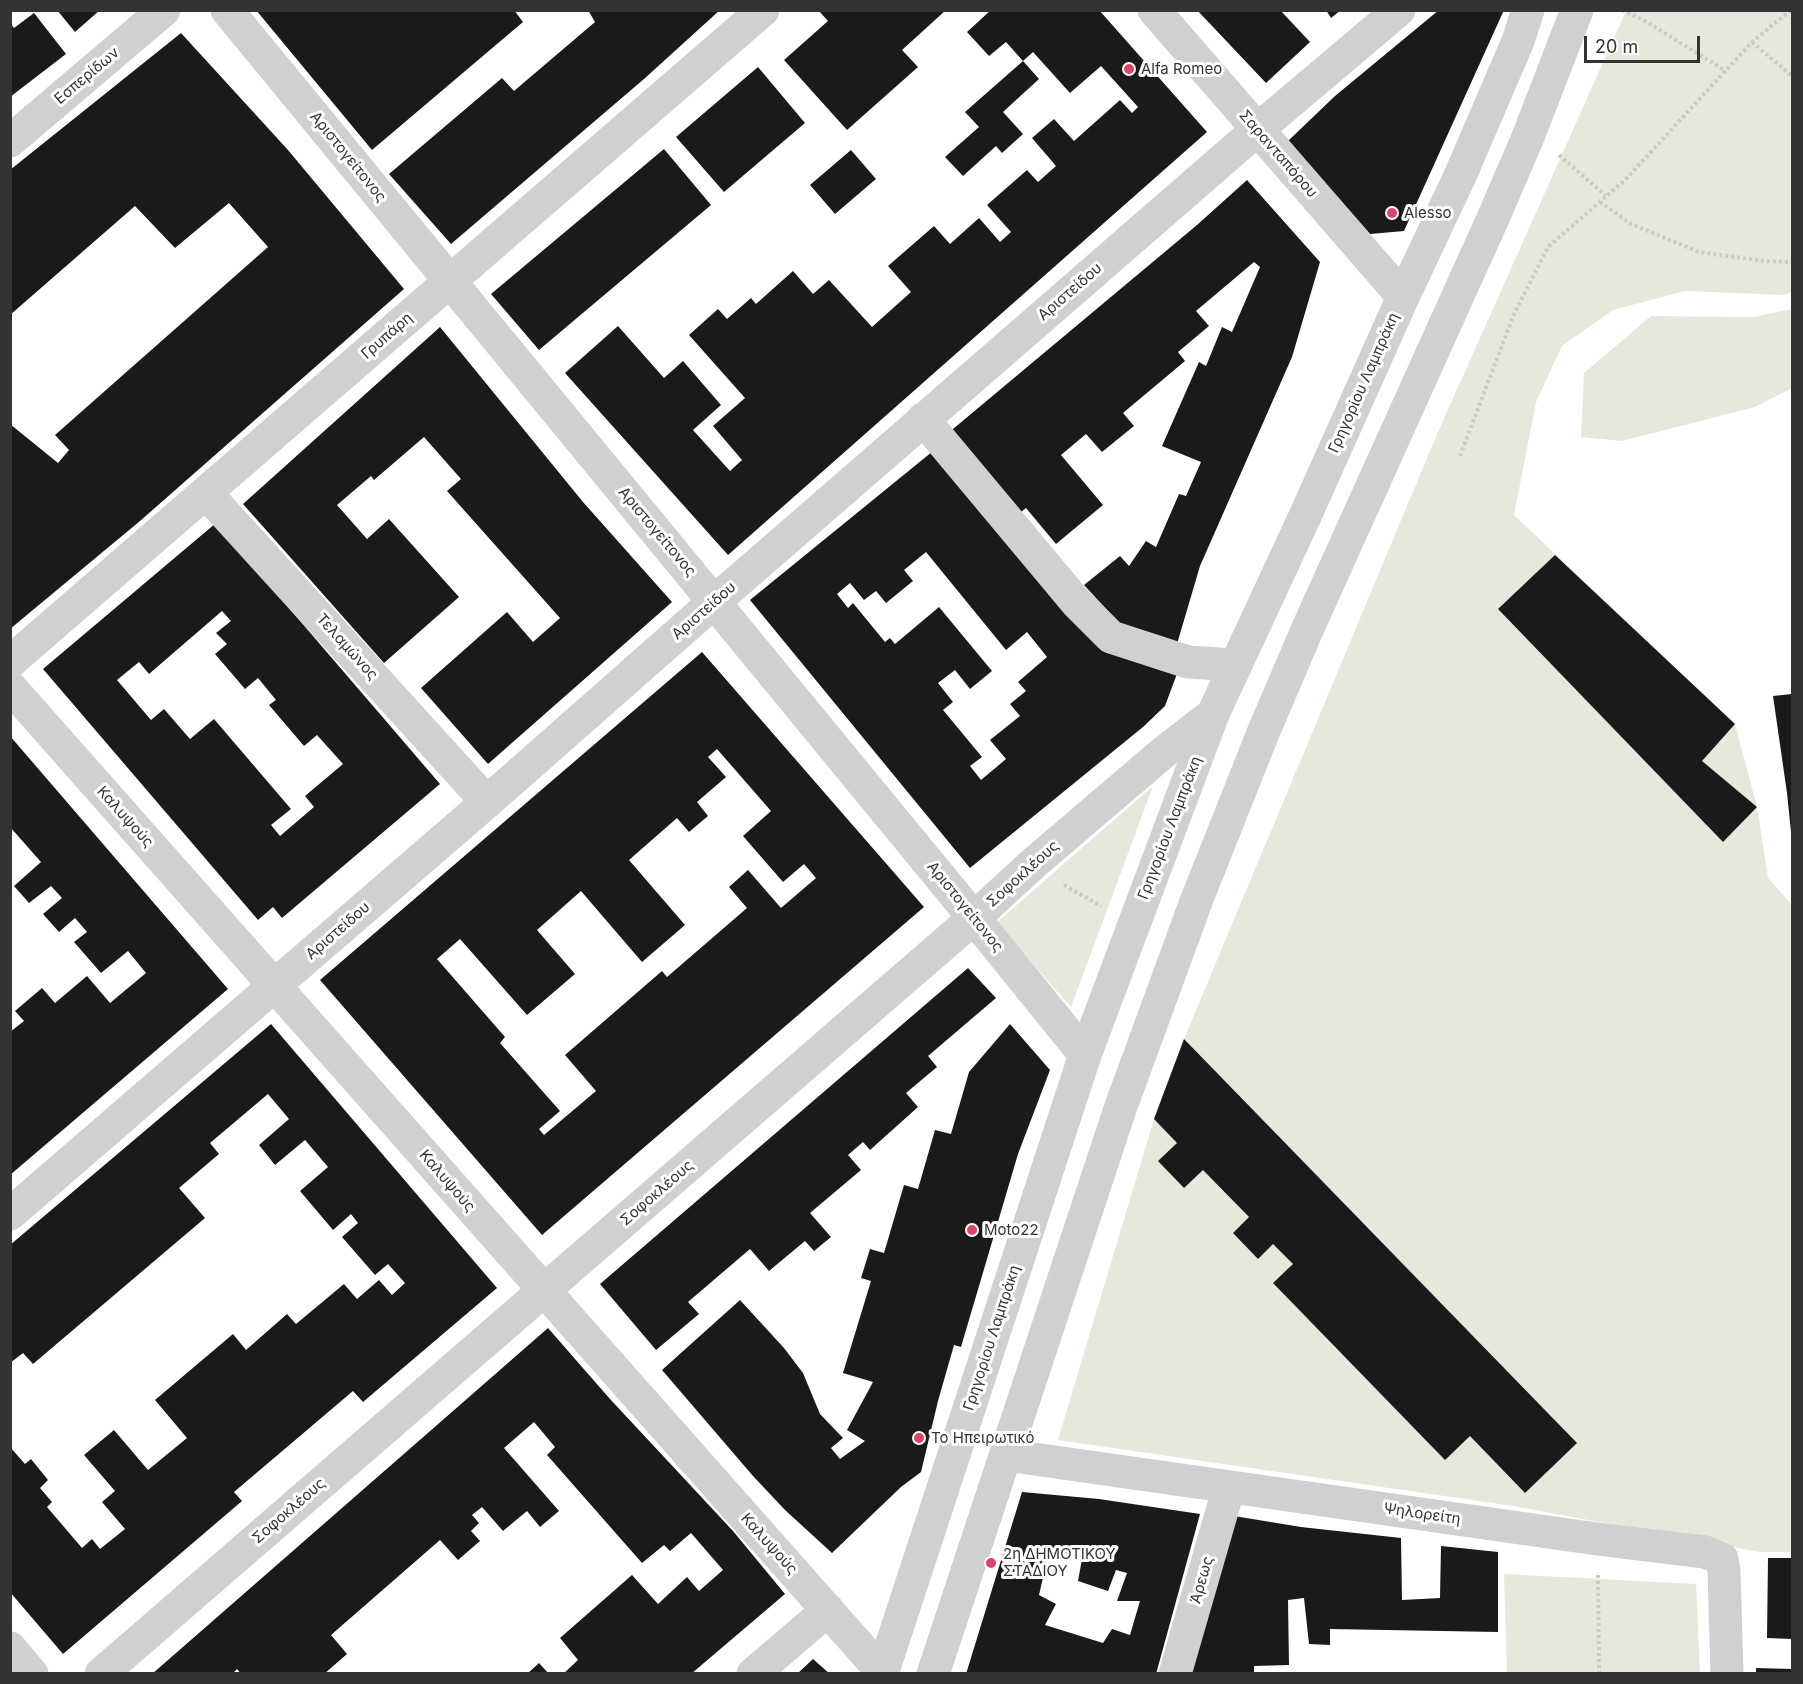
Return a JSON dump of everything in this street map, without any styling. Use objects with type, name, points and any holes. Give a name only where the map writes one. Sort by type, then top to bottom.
[{"type":"street","name":"Εσπερίδων","points":[[32,133],[164,10]]},
{"type":"street","name":"Αριστογείτονος","points":[[227,10],[1085,1055]]},
{"type":"street","name":"Γρυπάρη","points":[[10,662],[763,10]]},
{"type":"street","name":"Σαρανταπόρου","points":[[1154,10],[1403,297]]},
{"type":"street","name":"Αριστείδου","points":[[10,1214],[488,802],[714,602],[1257,130],[1399,10]]},
{"type":"street","name":"Γρηγορίου Λαμπράκη","points":[[883,1673],[1085,1055],[1213,714],[1460,176],[1518,40],[1528,10]]},
{"type":"street","points":[[933,1674],[1120,1109],[1230,812],[1307,630],[1494,216],[1528,137],[1577,10]]},
{"type":"street","points":[[924,419],[1076,602],[1111,637],[1188,662],[1236,665]]},
{"type":"street","name":"Τελαμώνος","points":[[206,492],[488,802]]},
{"type":"street","name":"Καλυψούς","points":[[10,687],[883,1673]]},
{"type":"street","name":"Σοφοκλέους","points":[[101,1674],[974,918],[1035,862],[1164,752],[1213,714]]},
{"type":"street","name":"Ψηλορείτη","points":[[1006,1455],[1597,1539],[1705,1552],[1722,1559],[1725,1571],[1727,1674]]},
{"type":"street","name":"Άρεως","points":[[1174,1674],[1229,1487]]},
{"type":"street","points":[[753,1674],[828,1610]]},
{"type":"street","points":[[10,1648],[32,1674]]},
{"type":"path","points":[[1622,10],[1645,21],[1726,71]]},
{"type":"path","points":[[1460,456],[1514,314],[1548,247],[1625,180],[1752,42],[1791,10]]},
{"type":"path","points":[[1752,42],[1792,76]]},
{"type":"path","points":[[1556,152],[1606,196]]},
{"type":"path","points":[[1600,202],[1631,224],[1699,252],[1765,261],[1792,262]]},
{"type":"path","points":[[1035,862],[1054,879],[1103,907],[1104,923],[1131,935]]},
{"type":"path","points":[[1597,1539],[1599,1674]]},
{"type":"shaded area","points":[[1626,11],[1792,11],[1792,291],[1785,295],[1685,291],[1613,310],[1562,346],[1536,402],[1514,515],[1735,724],[1757,807],[1768,878],[1792,905],[1792,1552],[1760,1552],[1513,1506],[1058,1440],[1154,1119],[1184,1039],[1438,432]]},
{"type":"shaded area","points":[[1792,309],[1792,388],[1755,407],[1622,441],[1581,437],[1584,373],[1651,316],[1753,317]]},
{"type":"shaded area","points":[[1153,786],[1071,1007],[996,923]]},
{"type":"shaded area","points":[[1504,1574],[1696,1584],[1700,1673],[1507,1673]]},
{"type":"building","points":[[57,10],[100,10],[75,32]]},
{"type":"building","points":[[256,10],[514,10],[523,22],[372,150]]},
{"type":"building","points":[[588,10],[720,10],[644,79],[451,244],[389,174],[502,78],[514,91],[595,22]]},
{"type":"building","points":[[818,10],[946,10],[902,50],[918,67],[847,130],[784,60],[828,21]]},
{"type":"building","points":[[991,10],[1099,10],[1207,132],[728,555],[565,373],[618,326],[664,378],[683,361],[721,405],[693,430],[730,471],[742,460],[713,426],[745,398],[689,335],[718,309],[727,319],[751,298],[756,304],[793,271],[813,294],[829,280],[872,327],[911,292],[888,266],[934,226],[950,244],[979,218],[1000,242],[1011,232],[987,205],[1027,170],[1038,182],[1056,166],[1032,138],[1054,119],[1074,141],[1120,100],[1132,113],[1138,107],[1101,66],[1070,93],[1033,52],[1023,61],[1006,42],[989,56],[967,32]]},
{"type":"building","points":[[1197,10],[1280,10],[1310,42],[1266,83]]},
{"type":"building","points":[[1326,10],[1341,10],[1331,18]]},
{"type":"building","points":[[1439,10],[1504,10],[1404,231],[1370,234],[1288,141],[1335,96]]},
{"type":"building","points":[[34,13],[66,54],[10,97],[10,23],[14,28]]},
{"type":"building","points":[[181,33],[288,150],[404,289],[140,521],[10,629],[10,424],[58,463],[69,450],[55,435],[268,247],[229,203],[175,248],[135,206],[10,315],[10,170]]},
{"type":"building","points":[[1023,61],[1039,79],[1003,112],[1023,134],[1002,153],[996,146],[963,176],[945,157],[979,127],[965,112]]},
{"type":"building","points":[[758,67],[805,123],[724,192],[676,137]]},
{"type":"building","points":[[664,149],[711,205],[539,350],[491,294]]},
{"type":"building","points":[[851,150],[876,179],[835,214],[810,185]]},
{"type":"building","points":[[1247,180],[1320,262],[1292,357],[1200,566],[1177,644],[1120,624],[1084,585],[1120,556],[1129,566],[1146,541],[1156,547],[1179,494],[1186,496],[1201,462],[1162,446],[1199,362],[1206,366],[1222,327],[1232,332],[1260,267],[1254,262],[1196,311],[1209,326],[1178,352],[1185,361],[1123,413],[1134,426],[1102,452],[1086,434],[1061,455],[1103,505],[1056,544],[1026,508],[1016,516],[947,434],[1197,225]]},
{"type":"building","points":[[440,327],[583,502],[672,602],[488,764],[421,688],[507,612],[533,642],[560,618],[447,491],[461,479],[424,437],[374,480],[371,476],[337,505],[367,539],[389,519],[459,597],[384,663],[243,504]]},
{"type":"building","points":[[938,447],[1106,652],[1178,671],[1165,706],[1143,727],[970,868],[750,600]],"holes":[[[926,552],[1006,650],[1027,632],[1047,657],[1018,682],[1026,691],[1010,704],[1020,716],[990,740],[1006,759],[981,780],[970,766],[982,757],[943,710],[953,702],[938,683],[955,670],[970,689],[992,671],[939,607],[895,644],[890,638],[885,642],[853,603],[848,608],[837,594],[850,583],[864,600],[876,591],[886,603],[913,581],[904,570]]]},
{"type":"building","points":[[216,523],[440,784],[282,918],[273,907],[258,920],[43,669]],"holes":[[[222,611],[231,621],[216,633],[227,644],[215,654],[245,689],[258,678],[276,700],[269,705],[304,746],[317,735],[343,764],[305,796],[314,807],[280,836],[271,825],[291,809],[214,719],[190,739],[164,709],[151,720],[117,680],[139,662],[149,674]]]},
{"type":"building","points":[[1555,555],[1735,724],[1702,761],[1757,807],[1723,842],[1498,609]]},
{"type":"building","points":[[702,652],[924,907],[542,1235],[320,980]],"holes":[[[717,749],[771,811],[743,836],[783,882],[804,864],[816,878],[781,908],[748,870],[729,887],[747,908],[667,977],[662,971],[565,1055],[596,1091],[544,1135],[539,1129],[560,1111],[500,1043],[505,1037],[437,959],[460,939],[527,1015],[575,974],[537,930],[581,891],[642,962],[685,925],[629,860],[677,818],[689,832],[708,816],[697,802],[726,777],[708,757]]]},
{"type":"building","points":[[1792,694],[1792,832],[1791,832],[1773,696]]},
{"type":"building","points":[[10,736],[228,989],[10,1175],[10,1032],[24,1021],[15,1011],[42,988],[55,1003],[87,976],[110,1003],[146,973],[128,951],[101,973],[74,942],[87,932],[75,918],[59,932],[43,914],[62,898],[51,886],[29,903],[14,886],[41,862],[10,827]]},
{"type":"building","points":[[968,968],[996,998],[928,1056],[937,1067],[906,1093],[918,1107],[870,1150],[863,1142],[848,1155],[861,1170],[810,1213],[831,1237],[814,1251],[805,1241],[769,1271],[750,1249],[688,1302],[699,1314],[656,1350],[600,1284]]},
{"type":"building","points":[[271,1024],[497,1288],[363,1402],[353,1391],[234,1492],[242,1501],[63,1654],[10,1592],[10,1447],[25,1464],[31,1459],[48,1480],[40,1488],[52,1502],[47,1507],[82,1548],[92,1539],[100,1549],[125,1529],[102,1502],[115,1491],[84,1455],[114,1430],[148,1470],[187,1438],[155,1400],[233,1334],[246,1350],[287,1314],[296,1324],[344,1284],[357,1299],[379,1280],[392,1295],[405,1283],[388,1264],[375,1275],[342,1237],[358,1223],[351,1214],[333,1230],[300,1191],[328,1167],[305,1140],[275,1165],[259,1145],[289,1119],[268,1094],[210,1143],[219,1154],[179,1188],[205,1218],[33,1364],[23,1353],[10,1363],[10,1245]]},
{"type":"building","points":[[1010,1024],[1050,1070],[1018,1154],[961,1347],[954,1345],[921,1472],[901,1487],[832,1553],[785,1510],[753,1476],[662,1370],[740,1300],[784,1348],[803,1373],[820,1414],[843,1438],[831,1448],[840,1459],[865,1441],[847,1430],[873,1382],[843,1373],[871,1281],[861,1278],[870,1249],[884,1253],[904,1185],[918,1189],[935,1130],[951,1134],[969,1072]]},
{"type":"building","points":[[1184,1039],[1577,1443],[1525,1493],[1470,1436],[1445,1460],[1273,1283],[1293,1264],[1273,1244],[1258,1259],[1233,1233],[1249,1217],[1203,1170],[1184,1188],[1158,1161],[1177,1143],[1154,1119]]},
{"type":"building","points":[[548,1328],[610,1399],[733,1531],[785,1594],[691,1674],[563,1674],[578,1660],[560,1638],[632,1575],[658,1604],[687,1577],[699,1591],[723,1570],[691,1533],[670,1551],[664,1545],[642,1563],[547,1455],[555,1447],[534,1422],[504,1448],[559,1511],[540,1527],[527,1511],[503,1531],[482,1507],[472,1515],[479,1523],[471,1531],[480,1541],[458,1560],[440,1540],[331,1635],[347,1654],[324,1674],[241,1674],[237,1669],[232,1674],[152,1674]]},
{"type":"building","points":[[1022,1492],[1099,1499],[1200,1514],[1156,1674],[966,1674]],"holes":[[[1050,1547],[1082,1559],[1078,1581],[1108,1591],[1116,1570],[1127,1573],[1117,1601],[1140,1601],[1130,1635],[1112,1629],[1103,1643],[1045,1625],[1056,1604],[1039,1595]]]},
{"type":"building","points":[[1234,1516],[1301,1527],[1401,1538],[1402,1600],[1440,1598],[1441,1546],[1498,1552],[1498,1632],[1330,1629],[1330,1645],[1309,1644],[1304,1598],[1288,1600],[1289,1665],[1254,1666],[1254,1674],[1189,1674]]},
{"type":"building","points":[[1768,1558],[1792,1558],[1792,1639],[1767,1638]]},
{"type":"building","points":[[813,1659],[830,1674],[797,1674]]},
{"type":"building","points":[[539,1663],[549,1674],[527,1674]]},
{"type":"building","points":[[1756,1668],[1792,1669],[1792,1674],[1756,1674]]},
{"type":"place","name":"Alfa Romeo","points":[[1129,69]]},
{"type":"place","name":"Alesso","points":[[1392,213]]},
{"type":"place","name":"Moto22","points":[[972,1230]]},
{"type":"place","name":"Το Ηπειρωτικό","points":[[919,1438]]},
{"type":"place","name":"2η ΔΗΜΟΤΙΚΟΥ ΣΤΑΔΙΟΥ","points":[[991,1563]]}]
